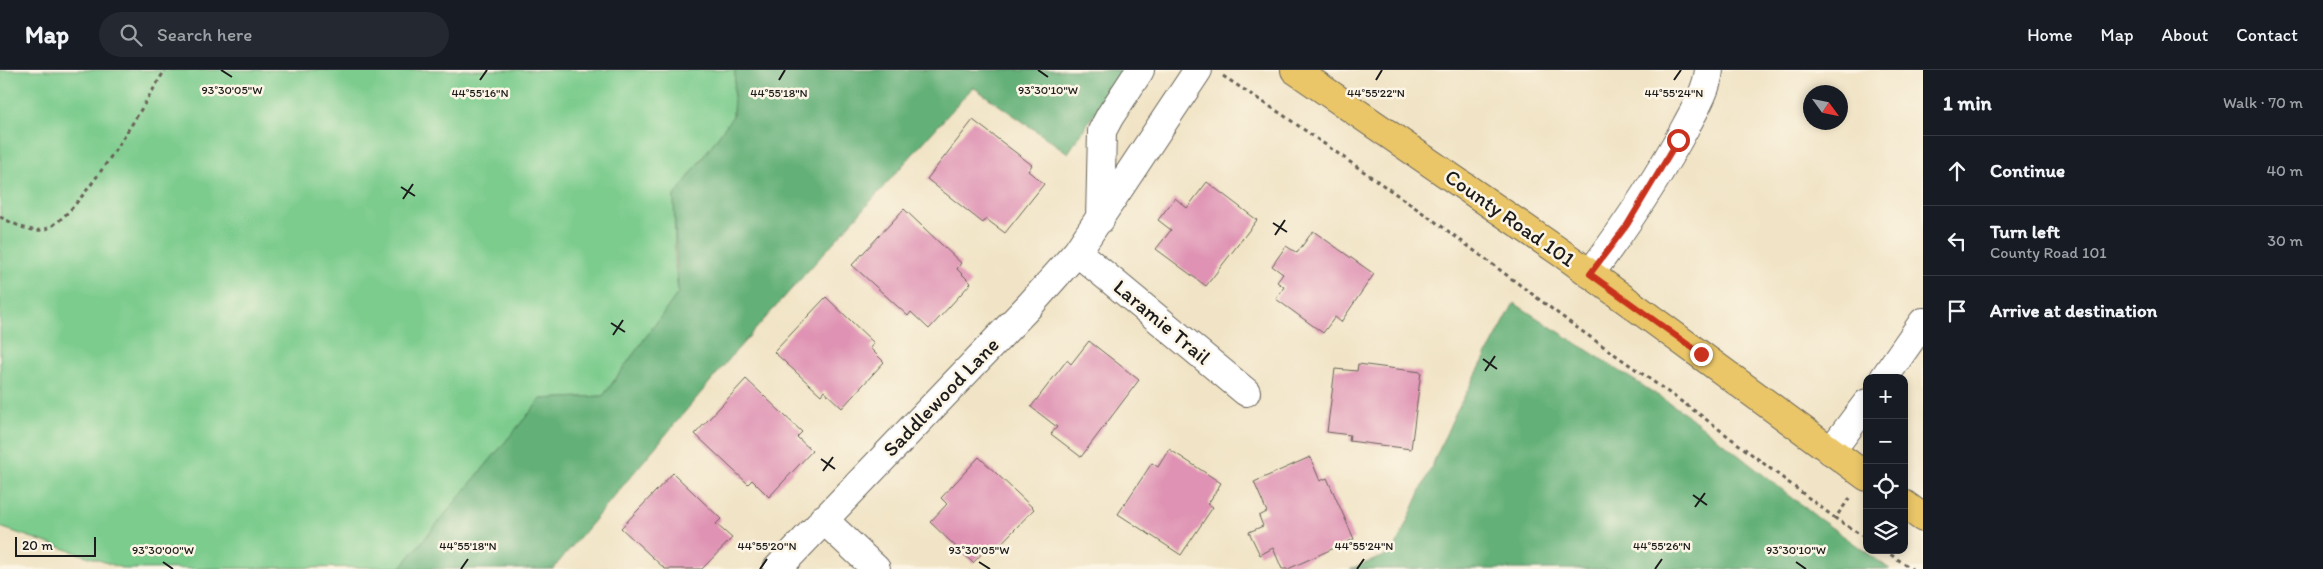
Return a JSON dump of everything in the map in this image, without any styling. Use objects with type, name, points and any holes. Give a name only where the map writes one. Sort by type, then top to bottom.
[{"type":"main road","name":"County Road 101","points":[[1295,70],[1590,274],[1863,474]]},
{"type":"main road","points":[[1908,507],[1923,518]]},
{"type":"street","points":[[1100,220],[1102,131],[1140,70]]},
{"type":"street","points":[[1590,274],[1627,225],[1678,140],[1700,100],[1709,70]]},
{"type":"street","name":"Saddlewood Lane","points":[[777,569],[823,519],[1030,306],[1077,252],[1209,72]]},
{"type":"street","name":"Laramie Trail","points":[[1077,252],[1246,392]]},
{"type":"street","points":[[1887,374],[1923,322]]},
{"type":"street","points":[[1832,451],[1863,408]]},
{"type":"street","points":[[823,519],[876,569]]},
{"type":"path","points":[[0,217],[26,229],[49,228],[65,215],[90,186],[165,70]]},
{"type":"path","points":[[1209,72],[1283,115],[1440,226],[1576,327],[1699,414],[1835,518],[1863,536]]},
{"type":"path","points":[[1835,518],[1863,482]]},
{"type":"path","points":[[1890,554],[1912,569]]},
{"type":"green space","points":[[0,70],[735,70],[733,116],[674,197],[675,264],[678,293],[603,396],[541,399],[401,567],[125,569],[0,527]]},
{"type":"green space","points":[[735,70],[1123,70],[1068,153],[973,87],[736,351],[553,569],[404,569],[401,567],[541,399],[603,396],[678,293],[674,197],[733,116]]},
{"type":"green space","points":[[1514,303],[1685,413],[1818,518],[1863,550],[1863,554],[1869,554],[1890,569],[1350,569],[1393,553],[1455,414]]},
{"type":"building","points":[[973,120],[1032,165],[1028,171],[1044,184],[1005,233],[986,219],[983,223],[927,179]]},
{"type":"building","points":[[1207,182],[1257,220],[1206,286],[1156,249],[1171,230],[1158,220],[1175,198],[1187,208]]},
{"type":"building","points":[[904,209],[961,263],[957,269],[971,283],[929,329],[911,312],[908,316],[852,265]]},
{"type":"building","points":[[1313,231],[1374,274],[1341,322],[1335,317],[1323,333],[1276,299],[1284,287],[1277,282],[1283,274],[1272,266],[1286,246],[1297,253]]},
{"type":"building","points":[[826,297],[874,343],[870,348],[884,362],[842,408],[824,391],[821,395],[774,352]]},
{"type":"building","points":[[1089,341],[1139,380],[1081,457],[1051,434],[1057,427],[1031,407],[1067,360],[1071,364]]},
{"type":"building","points":[[1358,364],[1421,372],[1411,449],[1349,441],[1350,435],[1327,432],[1335,369],[1357,371]]},
{"type":"building","points":[[746,379],[802,432],[797,437],[812,451],[769,497],[752,480],[748,484],[695,434]]},
{"type":"building","points":[[1169,449],[1221,483],[1208,504],[1213,507],[1181,555],[1118,514],[1152,463],[1158,467]]},
{"type":"building","points":[[979,457],[1034,509],[995,550],[990,545],[973,563],[930,522],[947,504],[941,498]]},
{"type":"building","points":[[1310,457],[1320,481],[1327,478],[1354,539],[1288,569],[1282,569],[1273,548],[1260,555],[1249,532],[1263,526],[1259,516],[1267,512],[1254,482]]},
{"type":"building","points":[[673,473],[721,519],[716,524],[732,538],[702,569],[665,569],[621,528]]},
{"type":"route","points":[[1678,140],[1627,225],[1590,274],[1701,354]]}]
